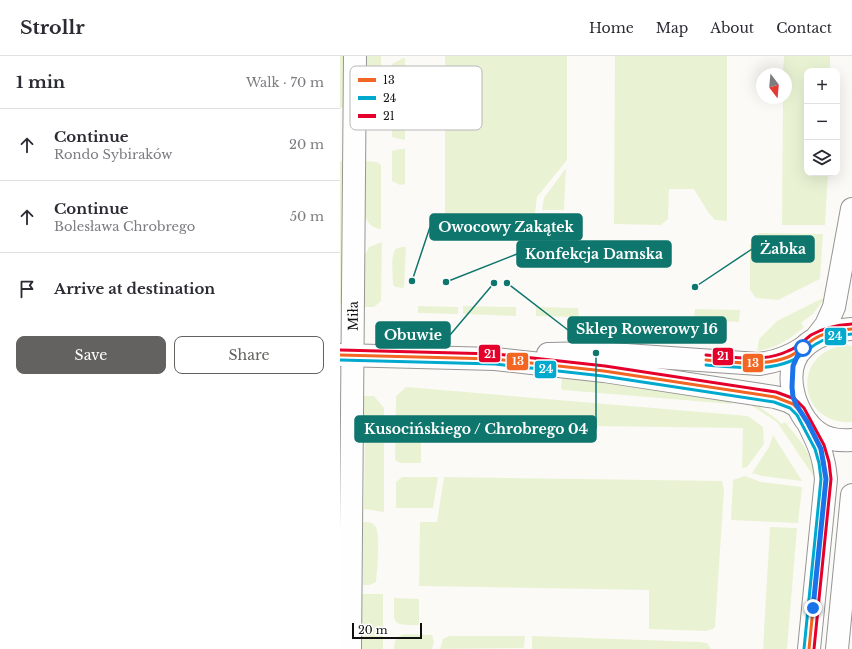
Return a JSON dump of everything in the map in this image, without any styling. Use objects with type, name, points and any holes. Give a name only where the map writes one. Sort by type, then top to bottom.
[{"type":"street","name":"Miła","points":[[355,56],[355,66]]},
{"type":"street","name":"Miła","points":[[350,649],[346,355],[353,130]]},
{"type":"street","points":[[809,649],[826,479],[821,449],[793,397],[793,366],[797,357],[826,325],[834,307],[852,209]]},
{"type":"street","points":[[495,359],[558,354],[596,353],[759,364],[780,360],[790,356],[810,343],[835,331],[852,330]]},
{"type":"street","points":[[346,355],[495,359],[604,371],[775,397],[788,401],[802,414],[818,433],[828,438],[842,441],[852,440]]},
{"type":"street","points":[[837,649],[852,495]]},
{"type":"green space","points":[[340,56],[344,56],[343,108],[340,108]]},
{"type":"green space","points":[[366,56],[381,56],[381,66],[366,66]]},
{"type":"green space","points":[[445,56],[567,56],[567,160],[537,197],[534,221],[445,221],[445,130],[482,130],[482,66],[445,66]]},
{"type":"green space","points":[[615,56],[727,56],[727,221],[715,220],[708,212],[694,189],[669,189],[668,219],[661,225],[614,224]]},
{"type":"green space","points":[[784,56],[830,56],[830,68],[804,68],[804,176],[828,176],[825,225],[782,225],[783,104],[792,104],[792,68],[783,68]]},
{"type":"green space","points":[[405,58],[405,66],[392,66],[392,64]]},
{"type":"green space","points":[[392,130],[405,130],[405,140],[392,137]]},
{"type":"green space","points":[[405,149],[405,184],[400,185],[392,181],[392,151]]},
{"type":"green space","points":[[340,161],[342,161],[342,305],[340,305]]},
{"type":"green space","points":[[365,161],[377,162],[381,165],[381,229],[370,224],[366,219],[364,212]]},
{"type":"green space","points":[[566,168],[564,210],[542,210],[544,198]]},
{"type":"green space","points":[[758,233],[823,234],[820,279],[778,300],[756,298],[750,290],[750,244],[758,244]]},
{"type":"green space","points":[[382,242],[381,301],[374,307],[363,307],[365,255],[369,247]]},
{"type":"green space","points":[[399,247],[406,247],[404,288],[395,287],[393,285],[392,266],[394,251]]},
{"type":"green space","points":[[828,297],[827,301],[821,303],[813,314],[801,323],[804,327],[793,336],[782,343],[757,351],[759,339],[777,321]]},
{"type":"green space","points":[[418,306],[458,307],[458,314],[418,313]]},
{"type":"green space","points":[[463,306],[516,307],[516,316],[463,314]]},
{"type":"green space","points":[[536,307],[578,308],[579,317],[536,316]]},
{"type":"green space","points":[[695,309],[740,310],[739,322],[694,320]]},
{"type":"green space","points":[[846,345],[852,346],[852,422],[834,420],[820,413],[811,401],[807,388],[809,373],[815,361],[828,350]]},
{"type":"green space","points":[[562,377],[601,380],[732,399],[731,404],[563,390],[561,388]]},
{"type":"green space","points":[[406,387],[748,416],[763,427],[764,444],[747,467],[742,468],[743,428],[421,424],[421,463],[401,463],[396,461],[395,458],[396,396]]},
{"type":"green space","points":[[361,396],[374,396],[384,408],[384,512],[364,509],[365,428],[361,428]]},
{"type":"green space","points":[[750,400],[755,401],[760,407],[775,417],[781,424],[785,422],[808,453],[813,468],[814,477],[777,422],[752,406]]},
{"type":"green space","points":[[773,435],[802,481],[762,476],[752,473],[769,447]]},
{"type":"green space","points":[[745,476],[761,482],[802,487],[798,523],[731,520],[733,480]]},
{"type":"green space","points":[[402,477],[438,477],[433,508],[396,508],[396,482]]},
{"type":"green space","points":[[444,477],[722,481],[724,490],[715,627],[706,631],[649,629],[649,590],[419,586],[420,522],[437,522]]},
{"type":"green space","points":[[363,522],[370,522],[374,525],[378,536],[376,582],[370,585],[363,585]]},
{"type":"green space","points":[[770,527],[797,528],[787,649],[763,649]]},
{"type":"green space","points":[[362,594],[383,594],[383,649],[361,649]]},
{"type":"green space","points":[[394,598],[419,599],[419,625],[403,625],[396,622],[394,614]]},
{"type":"green space","points":[[405,634],[432,635],[434,642],[432,649],[394,649],[396,639]]},
{"type":"green space","points":[[449,636],[525,636],[524,648],[440,649],[443,639]]},
{"type":"green space","points":[[532,636],[699,642],[707,643],[711,649],[532,649]]},
{"type":"transit line","name":"21","points":[[706,355],[737,358],[758,358],[778,355],[791,350],[820,330],[852,324]]},
{"type":"transit line","name":"13","points":[[706,360],[737,363],[758,363],[778,360],[792,355],[814,339],[827,333],[852,329]]},
{"type":"transit line","name":"24","points":[[706,365],[738,368],[770,367],[791,361],[816,344],[829,338],[852,334]]},
{"type":"transit line","name":"21","points":[[340,350],[496,354],[605,366],[776,392],[795,399],[804,408],[824,445],[829,462],[831,479],[814,649]]},
{"type":"transit line","name":"13","points":[[340,355],[495,359],[604,371],[775,397],[793,404],[801,412],[820,447],[826,479],[809,649]]},
{"type":"transit line","name":"24","points":[[340,360],[495,364],[603,376],[774,402],[790,408],[797,415],[815,449],[821,479],[804,649]]},
{"type":"place","name":"Owocowy Zakątek","points":[[412,281]]},
{"type":"place","name":"Konfekcja Damska","points":[[446,282]]},
{"type":"place","name":"Obuwie","points":[[494,283]]},
{"type":"place","name":"Sklep Rowerowy 16","points":[[507,283]]},
{"type":"place","name":"Żabka","points":[[695,287]]},
{"type":"place","name":"Kusocińskiego / Chrobrego 04","points":[[596,353]]},
{"type":"route","points":[[803,348],[793,366],[793,397],[821,449],[826,479],[813,608]]}]
